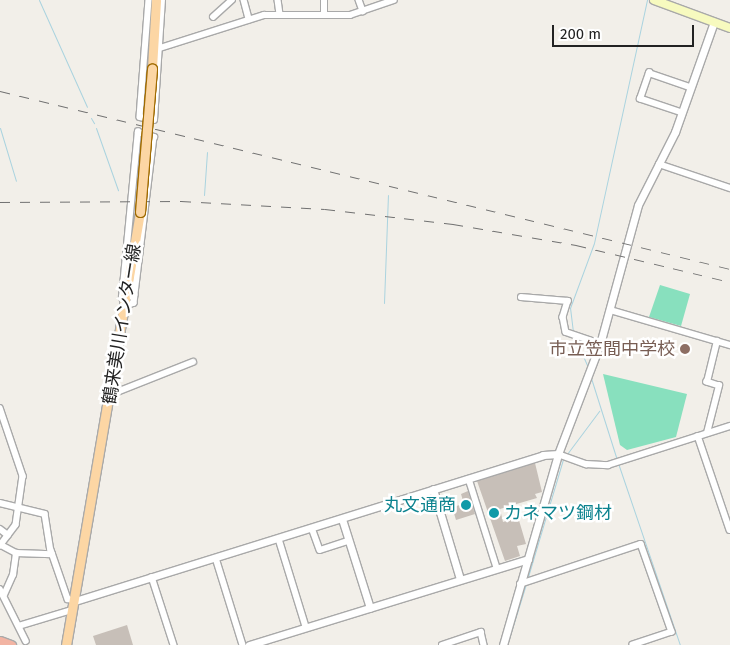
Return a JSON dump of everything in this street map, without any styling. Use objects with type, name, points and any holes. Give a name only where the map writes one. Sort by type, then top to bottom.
[{"type":"highway","points":[[0,641],[11,645]]},
{"type":"main road","name":"鶴来美川インター線","points":[[66,645],[112,394],[140,212],[156,0]]},
{"type":"main road","points":[[654,0],[730,28]]},
{"type":"street","points":[[149,0],[140,117],[154,120],[162,0]]},
{"type":"street","points":[[213,17],[232,0]]},
{"type":"street","points":[[244,0],[249,19]]},
{"type":"street","points":[[278,0],[280,15]]},
{"type":"street","points":[[324,0],[324,15]]},
{"type":"street","points":[[359,0],[363,10]]},
{"type":"street","points":[[160,48],[249,19],[280,15],[350,15],[394,0]]},
{"type":"street","points":[[503,645],[525,583],[528,559],[587,376],[600,344],[638,205],[682,113],[714,22]]},
{"type":"street","points":[[682,113],[640,99],[649,73],[690,88]]},
{"type":"street","points":[[138,132],[154,138],[134,302],[125,306],[122,297],[138,132]]},
{"type":"street","points":[[659,164],[730,188]]},
{"type":"street","points":[[521,296],[568,301],[563,317],[571,335],[600,344]]},
{"type":"street","points":[[610,310],[730,345]]},
{"type":"street","points":[[707,433],[718,386],[707,382],[717,341]]},
{"type":"street","points":[[112,394],[192,362]]},
{"type":"street","points":[[0,408],[23,476],[16,525],[1,546],[16,552],[52,554]]},
{"type":"street","points":[[18,626],[152,577],[470,479],[543,454],[562,456],[586,464],[618,463],[730,426]]},
{"type":"street","points":[[698,436],[730,530]]},
{"type":"street","points":[[470,479],[497,568]]},
{"type":"street","points":[[433,489],[460,579]]},
{"type":"street","points":[[0,503],[18,505],[45,514],[52,554],[68,599],[74,605]]},
{"type":"street","points":[[342,519],[370,608]]},
{"type":"street","points":[[312,528],[320,550],[348,541]]},
{"type":"street","points":[[0,529],[8,535]]},
{"type":"street","points":[[279,539],[306,627]]},
{"type":"street","points":[[525,583],[642,544],[672,632],[633,645]]},
{"type":"street","points":[[16,552],[13,576],[1,592],[26,641]]},
{"type":"street","points":[[216,558],[243,645]]},
{"type":"street","points":[[249,645],[528,559]]},
{"type":"street","points":[[152,577],[174,645]]},
{"type":"street","points":[[442,645],[481,632],[484,645]]},
{"type":"green space","points":[[660,285],[690,294],[681,326],[649,317]]},
{"type":"green space","points":[[603,374],[687,394],[676,437],[627,450],[620,445]]},
{"type":"building","name":"カネマツ鋼材","points":[[535,463],[542,492],[535,494],[537,498],[500,509],[503,522],[518,517],[526,544],[517,546],[520,556],[505,561],[477,481]]},
{"type":"building","name":"丸文通商","points":[[468,491],[475,514],[456,520],[452,507],[464,504],[461,494]]},
{"type":"building","points":[[127,625],[133,645],[96,645],[93,636]]},
{"type":"waterway","points":[[39,0],[87,107]]},
{"type":"waterway","points":[[573,332],[570,308],[594,243],[647,0]]},
{"type":"waterway","points":[[91,118],[94,123]]},
{"type":"waterway","points":[[0,128],[16,181]]},
{"type":"waterway","points":[[96,128],[118,190]]},
{"type":"waterway","points":[[204,195],[207,152]]},
{"type":"waterway","points":[[384,303],[388,195]]},
{"type":"waterway","points":[[616,299],[624,268]]},
{"type":"waterway","points":[[575,338],[588,367]]},
{"type":"waterway","points":[[591,378],[617,460]]},
{"type":"waterway","points":[[567,454],[599,411]]},
{"type":"waterway","points":[[527,580],[563,459]]},
{"type":"waterway","points":[[618,463],[680,645]]},
{"type":"waterway","points":[[507,645],[526,584]]},
{"type":"railway","points":[[0,91],[730,269]]},
{"type":"railway","points":[[0,202],[181,201],[325,209],[453,224],[576,245],[730,282]]},
{"type":"place","name":"市立笠間中学校","points":[[685,349]]},
{"type":"place","name":"丸文通商","points":[[466,505]]},
{"type":"place","name":"カネマツ鋼材","points":[[494,513]]}]
